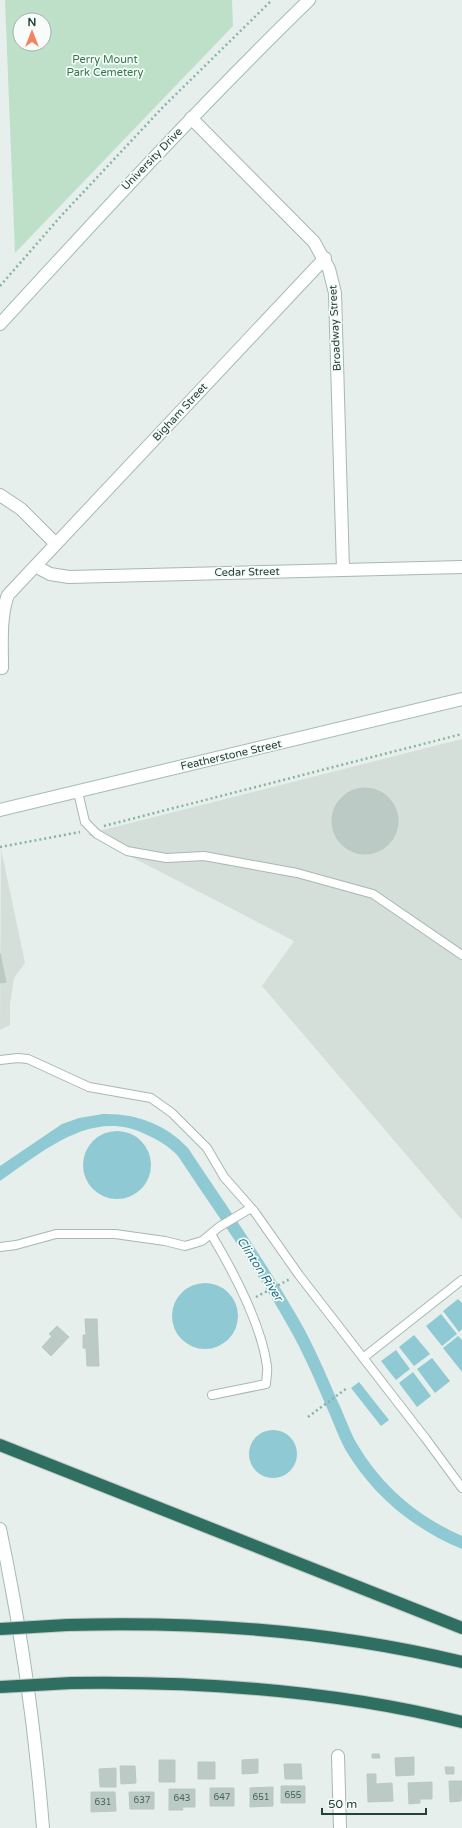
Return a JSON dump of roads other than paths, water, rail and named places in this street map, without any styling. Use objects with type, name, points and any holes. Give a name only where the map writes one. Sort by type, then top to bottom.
[{"type":"highway","points":[[0,1445],[462,1628]]},
{"type":"highway","points":[[0,1629],[67,1625],[159,1624],[256,1629],[364,1642],[462,1662]]},
{"type":"highway","points":[[0,1687],[71,1683],[160,1682],[290,1692],[364,1702],[462,1722]]},
{"type":"street","name":"University Drive","points":[[0,324],[121,191],[191,118],[309,0]]},
{"type":"street","name":"Broadway Street","points":[[191,118],[314,242],[325,258],[333,281],[335,293],[343,570]]},
{"type":"street","name":"Bigham Street","points":[[2,668],[1,619],[4,604],[8,595],[325,258]]},
{"type":"street","points":[[0,495],[22,508],[56,544]]},
{"type":"street","name":"Cedar Street","points":[[35,566],[50,574],[68,577],[462,566]]},
{"type":"street","name":"Featherstone Street","points":[[0,810],[462,700]]},
{"type":"street","points":[[0,1529],[26,1669],[34,1732],[42,1828]]},
{"type":"street","points":[[338,1756],[340,1828]]},
{"type":"lane","points":[[78,792],[86,822],[98,834],[126,851],[166,858],[204,856],[297,873],[373,894],[462,955]]},
{"type":"lane","points":[[0,1060],[28,1058],[89,1087],[151,1098],[172,1113],[207,1148],[224,1177],[251,1208],[299,1275],[462,1488]]},
{"type":"lane","points":[[0,1247],[16,1245],[56,1234],[115,1234],[165,1241],[185,1246],[202,1241],[219,1227],[251,1208]]},
{"type":"lane","points":[[210,1234],[224,1256],[246,1300],[262,1342],[267,1367],[266,1384],[212,1395]]},
{"type":"lane","points":[[363,1358],[462,1280]]},
{"type":"water","name":"Clinton River","points":[[103,1114],[115,1114],[138,1118],[160,1126],[170,1132],[188,1148],[258,1253],[298,1318],[319,1358],[354,1439],[367,1459],[389,1486],[402,1498],[430,1519],[462,1536],[462,1549],[427,1531],[395,1509],[381,1496],[356,1466],[342,1444],[299,1346],[288,1326],[248,1261],[178,1156],[171,1149],[145,1134],[125,1127],[106,1126],[87,1130],[68,1137],[33,1158],[0,1181],[0,1166],[62,1124],[79,1118]]},
{"type":"water","points":[[117,1131],[130,1134],[141,1141],[148,1152],[151,1165],[148,1178],[141,1189],[130,1196],[117,1199],[104,1196],[93,1189],[86,1178],[83,1165],[86,1152],[93,1141],[104,1134]]},
{"type":"water","points":[[199,1283],[211,1283],[223,1288],[233,1298],[238,1310],[236,1329],[223,1344],[211,1349],[199,1349],[187,1344],[177,1334],[172,1322],[172,1310],[177,1298],[187,1288]]},
{"type":"water","points":[[458,1299],[462,1303],[462,1329],[459,1332],[443,1311]]},
{"type":"water","points":[[441,1314],[457,1334],[442,1346],[426,1326]]},
{"type":"water","points":[[414,1335],[430,1354],[414,1366],[399,1347]]},
{"type":"water","points":[[458,1336],[462,1340],[462,1372],[443,1348]]},
{"type":"water","points":[[396,1350],[410,1369],[396,1380],[381,1361]]},
{"type":"water","points":[[432,1358],[450,1381],[435,1393],[417,1369]]},
{"type":"water","points":[[413,1372],[431,1396],[417,1407],[399,1383]]},
{"type":"water","points":[[359,1382],[389,1420],[381,1426],[351,1388]]},
{"type":"water","points":[[268,1430],[278,1430],[290,1437],[297,1449],[297,1459],[290,1471],[278,1478],[268,1478],[260,1474],[253,1467],[249,1459],[249,1449],[253,1441],[260,1434]]},
{"type":"park label","name":"Perry Mount Park Cemetery","points":[[105,65]]}]
